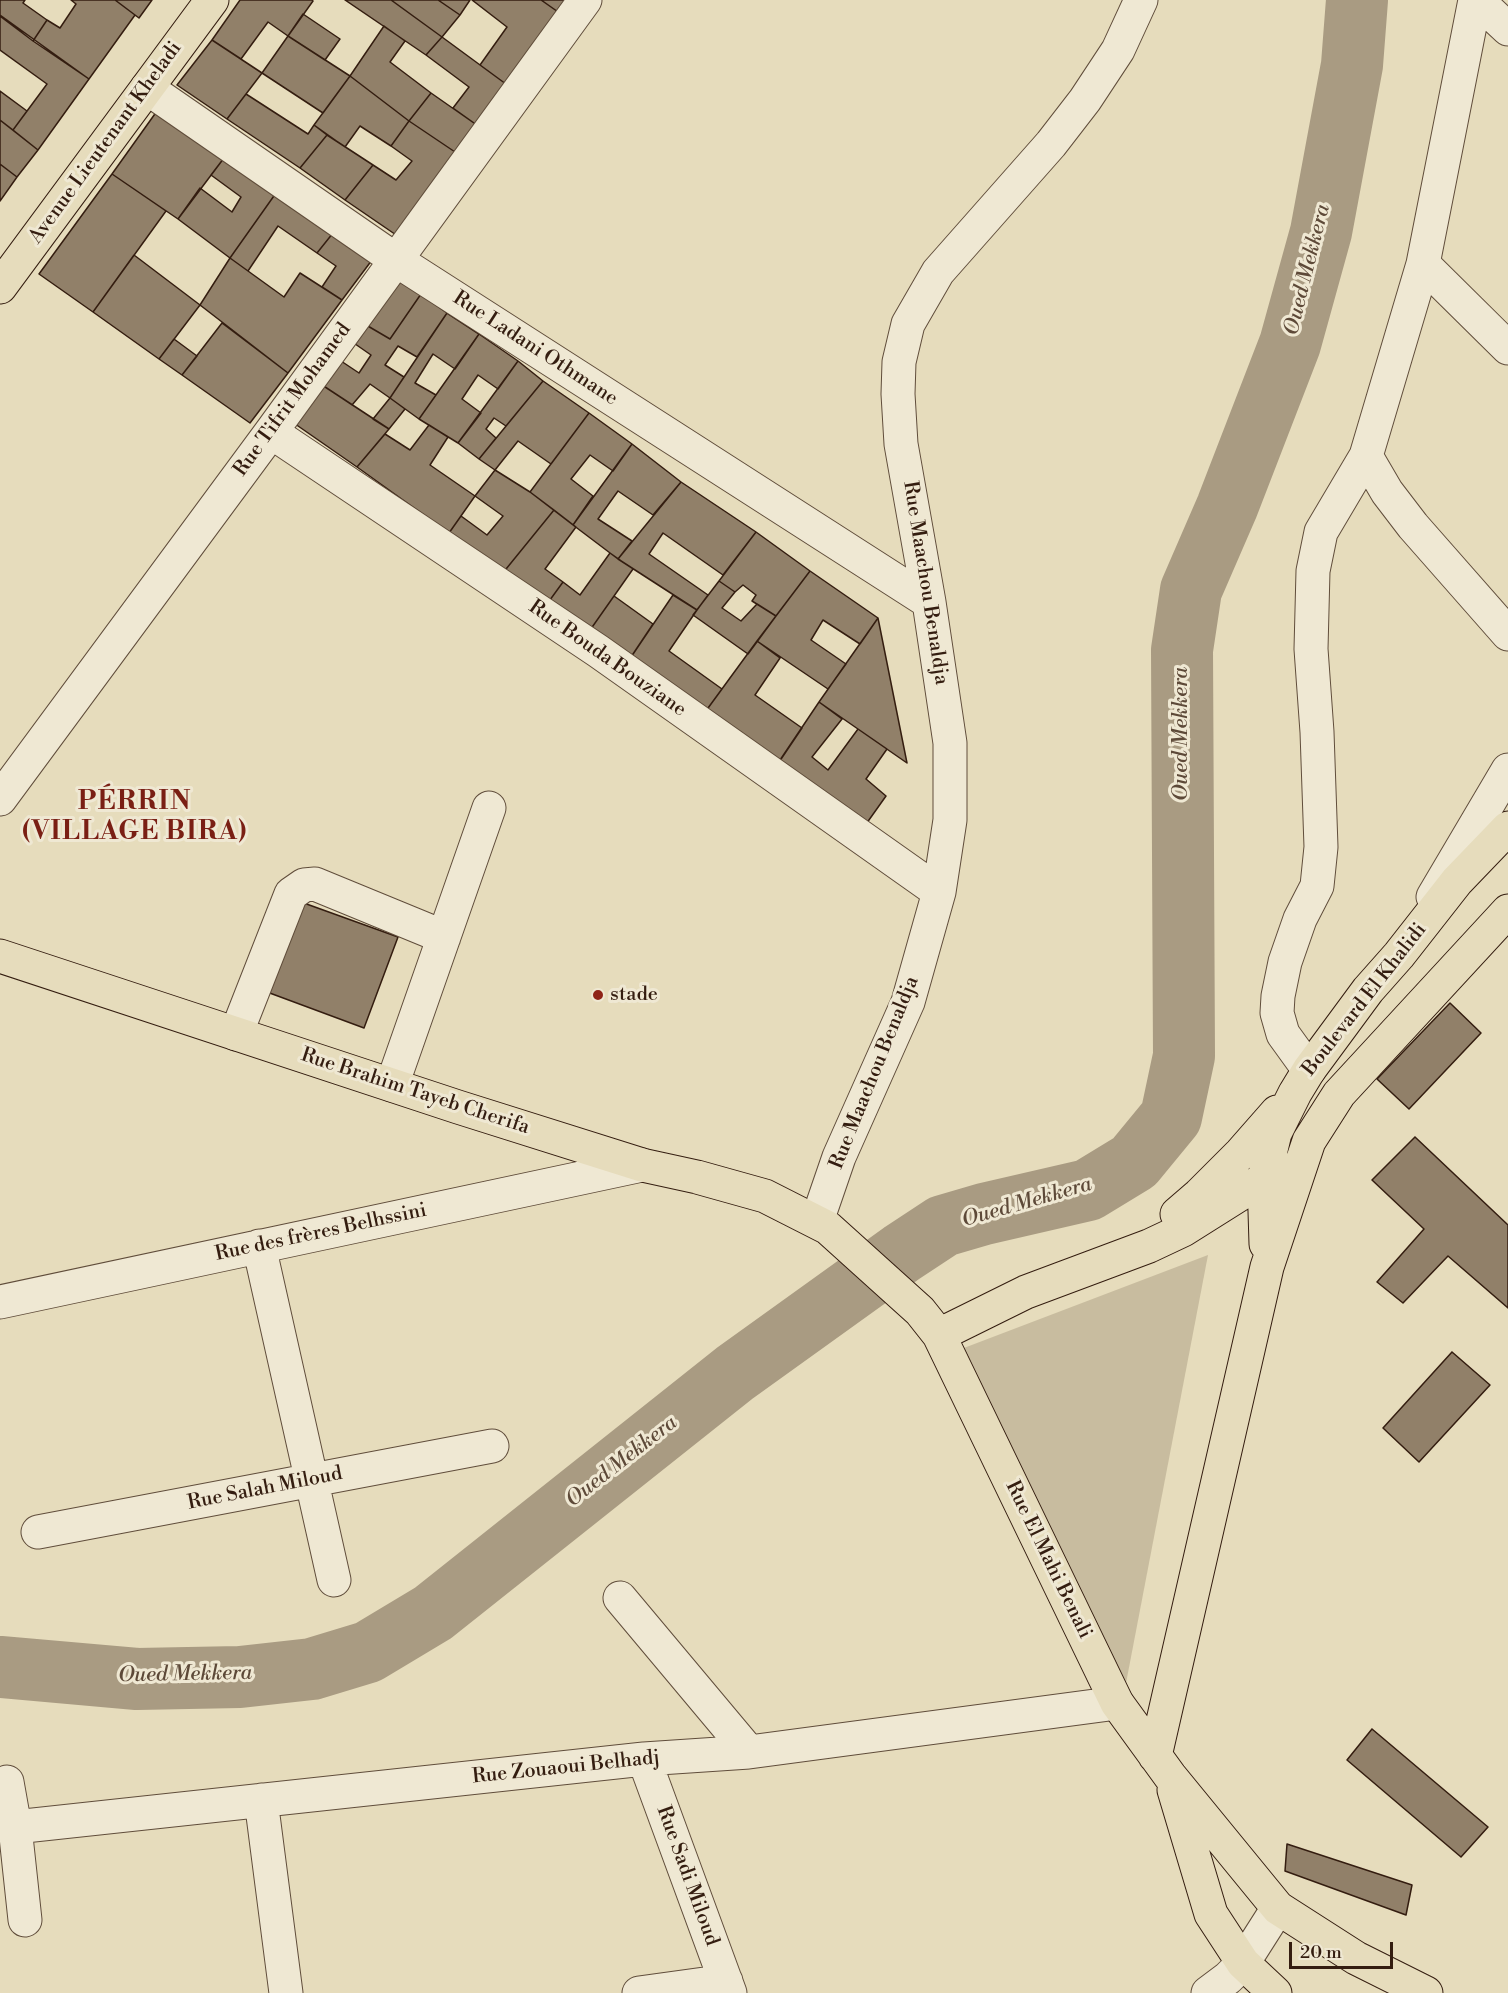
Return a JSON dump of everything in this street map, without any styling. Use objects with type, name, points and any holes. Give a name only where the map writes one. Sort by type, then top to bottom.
[{"type":"main road","name":"Avenue Lieutenant Kheladi","points":[[0,287],[212,0]]},
{"type":"main road","name":"Boulevard El Khalidi","points":[[1267,1267],[1264,1179],[1275,1132],[1302,1082],[1368,990],[1399,955],[1457,881],[1508,828]]},
{"type":"main road","points":[[1275,1993],[1244,1963],[1211,1914],[1163,1766],[1267,1267],[1309,1142],[1339,1094],[1508,911]]},
{"type":"main road","name":"Rue Brahim Tayeb Cherifa","points":[[0,956],[642,1165],[707,1180],[765,1197],[823,1225],[930,1323]]},
{"type":"main road","points":[[1149,1246],[1167,1222],[1199,1195],[1241,1153],[1302,1082]]},
{"type":"main road","points":[[930,1323],[1026,1292],[1149,1246],[1183,1230],[1264,1179],[1309,1142]]},
{"type":"main road","name":"Rue El Mahi Benali","points":[[930,1323],[1117,1703],[1163,1766],[1278,1908],[1356,1958],[1426,1993]]},
{"type":"street","name":"Rue Tifrit Mohamed","points":[[0,799],[271,432],[585,0]]},
{"type":"street","name":"Rue Maachou Benaldja","points":[[823,1225],[839,1157],[908,1002],[939,892],[950,820],[951,743],[901,444],[899,362],[908,324],[938,272],[1051,144],[1085,100],[1118,51],[1141,0]]},
{"type":"street","points":[[1302,1082],[1277,1014],[1285,962],[1300,919],[1317,886],[1321,847],[1311,649],[1313,572],[1321,532],[1366,456],[1423,264],[1493,11]]},
{"type":"street","name":"Rue Ladani Othmane","points":[[147,88],[396,260],[929,602]]},
{"type":"street","points":[[1423,264],[1508,348]]},
{"type":"street","name":"Rue Bouda Bouziane","points":[[271,432],[598,651],[939,892]]},
{"type":"street","points":[[1366,456],[1387,492],[1413,526],[1508,634]]},
{"type":"street","points":[[1399,955],[1508,770]]},
{"type":"street","points":[[392,1085],[489,808]]},
{"type":"street","points":[[236,1034],[291,894],[304,885],[315,884],[444,937]]},
{"type":"street","name":"Rue des frères Belhssini","points":[[0,1302],[642,1165]]},
{"type":"street","points":[[259,1246],[334,1580]]},
{"type":"street","name":"Rue Salah Miloud","points":[[38,1532],[492,1446]]},
{"type":"street","points":[[620,1598],[749,1752]]},
{"type":"street","name":"Rue Zouaoui Belhadj","points":[[15,1827],[644,1759],[749,1752],[1117,1703]]},
{"type":"street","name":"Rue Sadi Miloud","points":[[644,1759],[728,1987]]},
{"type":"street","points":[[7,1782],[15,1827],[25,1920]]},
{"type":"street","points":[[261,1800],[286,1993]]},
{"type":"street","points":[[1208,1993],[1244,1963],[1278,1908]]},
{"type":"street","points":[[639,1993],[728,1987]]},
{"type":"shaded area","points":[[1208,1255],[1122,1704],[956,1351]]},
{"type":"building","points":[[0,0],[25,0],[23,3],[47,20],[33,41],[0,16]]},
{"type":"building","points":[[71,0],[115,0],[135,15],[89,79],[33,41],[47,20],[60,28],[76,4]]},
{"type":"building","points":[[115,0],[152,0],[139,18]]},
{"type":"building","points":[[240,0],[313,1],[288,36],[268,22],[241,59],[212,40]]},
{"type":"building","points":[[345,0],[391,0],[442,37],[426,55]]},
{"type":"building","points":[[391,0],[438,0],[460,15],[442,37]]},
{"type":"building","points":[[438,0],[470,0],[460,15]]},
{"type":"building","points":[[472,0],[541,0],[561,14],[510,87],[480,65],[507,27]]},
{"type":"building","points":[[541,0],[572,0],[561,14]]},
{"type":"building","points":[[303,14],[340,39],[325,60],[288,36]]},
{"type":"building","points":[[0,15],[89,79],[38,150],[13,130],[47,84],[0,50]]},
{"type":"building","points":[[384,26],[405,41],[390,62],[431,93],[409,121],[350,76]]},
{"type":"building","points":[[288,36],[350,76],[323,113],[262,73]]},
{"type":"building","points":[[442,37],[510,87],[481,128],[453,108],[469,87],[426,55]]},
{"type":"building","points":[[212,40],[262,73],[227,119],[177,85]]},
{"type":"building","points":[[350,76],[409,121],[391,146],[360,126],[345,147],[314,125]]},
{"type":"building","points":[[0,91],[27,111],[13,130],[0,120]]},
{"type":"building","points":[[431,93],[481,128],[461,156],[409,121]]},
{"type":"building","points":[[246,94],[308,134],[314,125],[327,135],[300,168],[227,119]]},
{"type":"building","points":[[157,111],[224,158],[178,219],[112,174]]},
{"type":"building","points":[[0,120],[38,150],[17,177],[0,164]]},
{"type":"building","points":[[409,121],[461,156],[402,239],[345,200],[373,165],[396,180],[412,161],[391,146]]},
{"type":"building","points":[[327,135],[373,165],[345,200],[300,168]]},
{"type":"building","points":[[224,158],[276,193],[230,258],[178,219],[200,188],[232,212],[241,197],[211,175]]},
{"type":"building","points":[[0,164],[17,177],[0,201]]},
{"type":"building","points":[[112,174],[166,211],[93,312],[39,274]]},
{"type":"building","points":[[276,193],[333,233],[317,253],[278,226],[248,271],[230,258]]},
{"type":"building","points":[[333,233],[372,260],[342,300],[322,287],[336,266],[317,253]]},
{"type":"building","points":[[134,255],[200,305],[159,359],[93,312]]},
{"type":"building","points":[[230,258],[284,297],[300,273],[342,300],[288,373],[200,305]]},
{"type":"building","points":[[393,278],[421,294],[390,339],[361,322]]},
{"type":"building","points":[[421,294],[447,313],[417,357],[398,346],[385,365],[404,377],[390,398],[370,384],[352,405],[316,381],[335,357],[359,373],[371,355],[348,339],[361,322],[390,339]]},
{"type":"building","points":[[447,313],[479,334],[455,369],[433,354],[415,383],[436,395],[419,419],[390,398]]},
{"type":"building","points":[[222,323],[288,373],[250,423],[182,375]]},
{"type":"building","points":[[479,334],[518,361],[498,389],[478,375],[462,399],[481,413],[458,443],[419,419]]},
{"type":"building","points":[[174,339],[197,356],[182,375],[159,359]]},
{"type":"building","points":[[518,361],[543,381],[506,426],[494,418],[486,429],[496,438],[479,459],[458,443]]},
{"type":"building","points":[[316,381],[389,429],[357,467],[288,419]]},
{"type":"building","points":[[543,381],[589,413],[551,464],[518,441],[495,470],[479,459]]},
{"type":"building","points":[[390,398],[405,409],[389,429],[373,419]]},
{"type":"building","points":[[589,413],[632,444],[613,471],[590,455],[571,479],[593,496],[573,525],[530,492]]},
{"type":"building","points":[[429,425],[448,437],[430,465],[475,496],[449,533],[357,467],[385,434],[410,450]]},
{"type":"building","points":[[632,444],[681,482],[653,515],[618,491],[598,519],[632,541],[618,559],[573,525]]},
{"type":"building","points":[[495,470],[554,510],[502,574],[449,533],[461,516],[487,535],[503,516],[475,496]]},
{"type":"building","points":[[681,482],[756,532],[723,575],[663,533],[649,554],[708,595],[697,610],[618,559]]},
{"type":"building","points":[[554,510],[576,527],[545,569],[563,582],[547,604],[502,574]]},
{"type":"building","points":[[756,532],[810,571],[776,616],[752,601],[756,595],[743,585],[735,592],[719,581]]},
{"type":"building","points":[[610,553],[633,569],[588,633],[547,604],[563,582],[580,595]]},
{"type":"building","points":[[810,571],[878,618],[860,644],[823,620],[811,640],[846,664],[828,689],[757,641]]},
{"type":"building","points":[[719,581],[735,592],[722,608],[741,621],[757,604],[776,616],[748,654],[693,615]]},
{"type":"building","points":[[673,595],[697,610],[669,651],[722,689],[700,719],[627,663]]},
{"type":"building","points":[[614,596],[653,624],[627,663],[588,633]]},
{"type":"building","points":[[878,618],[907,763],[819,702]]},
{"type":"building","points":[[757,641],[780,658],[755,695],[802,728],[775,768],[700,719]]},
{"type":"building","points":[[819,702],[842,719],[812,757],[828,770],[858,729],[887,749],[866,779],[886,796],[859,834],[772,772]]},
{"type":"building","points":[[301,902],[398,937],[364,1028],[267,992]]},
{"type":"building","points":[[1450,1003],[1481,1033],[1409,1109],[1377,1079]]},
{"type":"building","points":[[1415,1137],[1508,1225],[1508,1308],[1448,1256],[1403,1303],[1377,1282],[1424,1229],[1372,1180]]},
{"type":"building","points":[[1452,1352],[1490,1385],[1419,1462],[1383,1428]]},
{"type":"building","points":[[1372,1729],[1488,1827],[1461,1857],[1347,1760]]},
{"type":"building","points":[[1287,1844],[1412,1885],[1406,1915],[1285,1871]]},
{"type":"waterway","name":"Oued Mekkera","points":[[0,1667],[137,1679],[240,1677],[312,1669],[368,1652],[433,1613],[735,1373],[902,1253],[943,1226],[1088,1190],[1134,1162],[1171,1117],[1184,1056],[1182,650],[1191,590],[1227,507],[1290,344],[1321,232],[1352,65],[1357,0]]},
{"type":"place","name":"stade","points":[[598,995]]},
{"type":"district","name":"PÉRRIN (VILLAGE BIRA)","points":[[135,818]]}]
